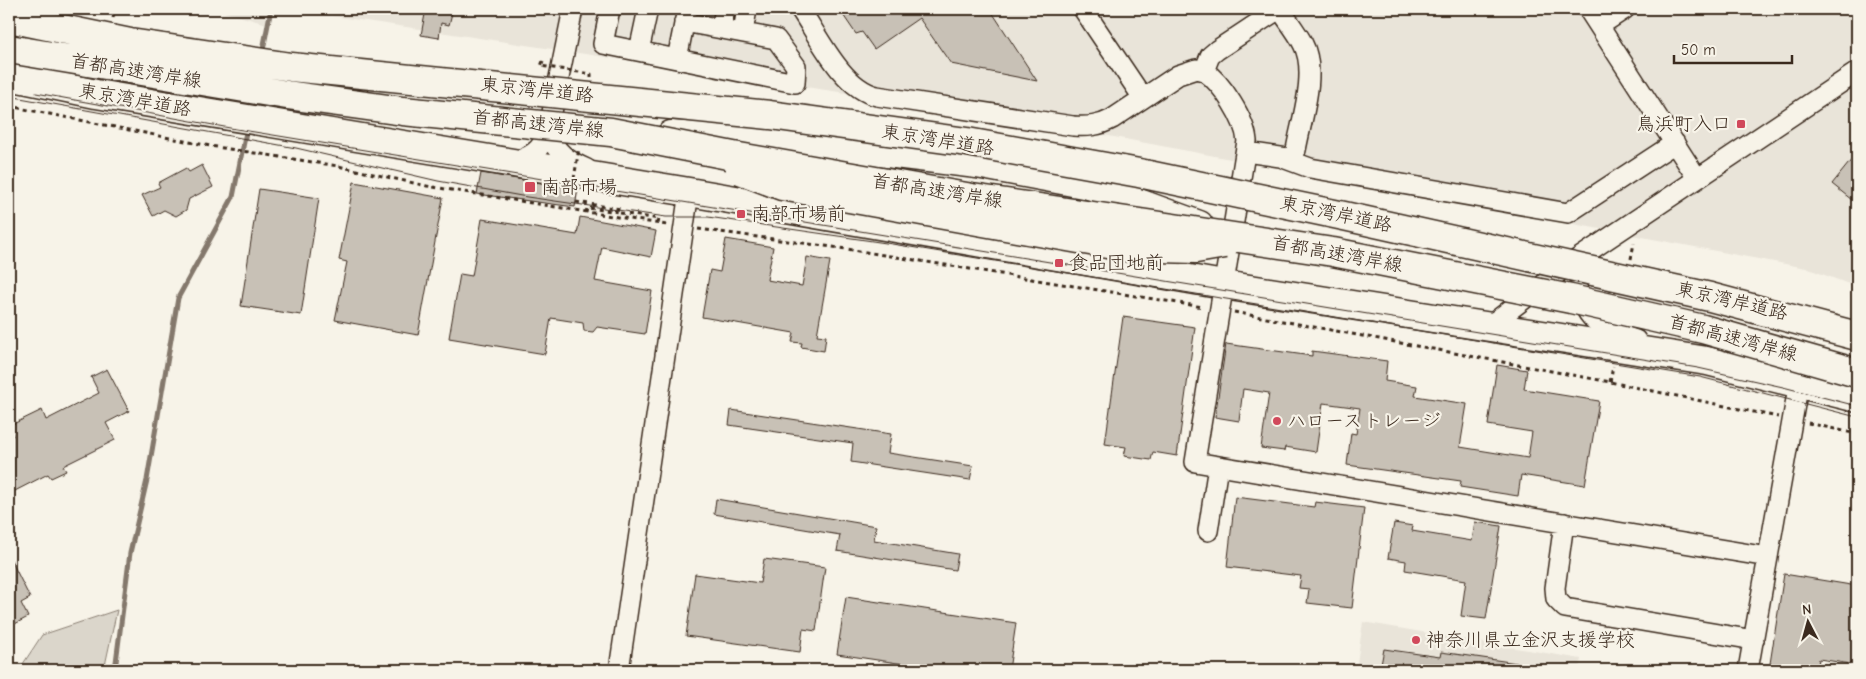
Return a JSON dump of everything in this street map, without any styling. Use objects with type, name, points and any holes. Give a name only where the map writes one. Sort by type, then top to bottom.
[{"type":"highway","name":"東京湾岸道路","points":[[9,11],[109,34],[201,49],[407,76],[718,109],[965,143],[1240,194],[1570,264],[1857,334]]},
{"type":"highway","name":"首都高速湾岸線","points":[[9,18],[130,43],[291,67],[770,115],[967,142],[1139,173],[1344,216],[1719,300],[1857,334]]},
{"type":"highway","name":"首都高速湾岸線","points":[[9,50],[287,95],[403,111],[611,132],[667,140],[740,157],[972,198],[1281,243],[1590,303],[1703,329],[1857,372]]},
{"type":"highway","name":"東京湾岸道路","points":[[9,76],[96,94],[508,164],[689,192],[1222,297],[1489,326],[1707,362],[1799,382],[1857,398]]},
{"type":"highway","points":[[667,140],[805,143],[977,164],[1089,185],[1199,225]]},
{"type":"highway","points":[[667,140],[782,186],[969,221],[1124,247],[1196,249],[1239,242]]},
{"type":"highway","points":[[740,157],[807,161],[1093,204],[1315,249]]},
{"type":"highway","points":[[740,157],[835,188],[1125,234],[1281,243]]},
{"type":"street","points":[[508,164],[534,154],[540,148],[548,132],[573,9]]},
{"type":"street","points":[[610,9],[603,44],[795,83],[796,66],[779,41],[770,37],[732,31],[685,15],[677,59]]},
{"type":"street","points":[[639,51],[648,9]]},
{"type":"street","points":[[725,9],[732,31]]},
{"type":"street","points":[[732,31],[737,9]]},
{"type":"street","points":[[732,31],[747,9]]},
{"type":"street","points":[[800,9],[849,81],[866,94],[1073,126],[1099,125],[1112,119],[1186,71],[1204,70],[1216,81],[1244,125],[1246,152],[1195,462],[1768,557]]},
{"type":"street","points":[[1083,9],[1143,98]]},
{"type":"street","points":[[1204,70],[1210,56],[1216,50],[1279,9],[1303,43],[1310,64],[1294,155],[1283,158]]},
{"type":"street","points":[[1588,9],[1697,178]]},
{"type":"street","points":[[1599,26],[1625,9]]},
{"type":"street","points":[[1489,326],[1570,264],[1857,72]]},
{"type":"street","points":[[548,132],[556,149],[568,160],[610,180]]},
{"type":"street","points":[[1246,152],[1283,158],[1310,168],[1568,213],[1675,143]]},
{"type":"street","points":[[619,670],[689,192]]},
{"type":"street","points":[[1570,264],[1586,312],[1600,326],[1622,336],[1707,362]]},
{"type":"street","points":[[1748,670],[1799,382]]},
{"type":"street","points":[[1208,531],[1218,466]]},
{"type":"street","points":[[1564,523],[1555,588],[1556,599],[1565,608],[1754,640]]},
{"type":"path","points":[[9,106],[210,146],[338,166],[427,186],[586,213],[683,228],[847,249],[977,271],[1076,284],[1222,297],[1857,434]]},
{"type":"path","points":[[576,202],[621,209],[620,213]]},
{"type":"path","points":[[586,213],[586,208],[620,213],[659,219],[658,224]]},
{"type":"shaded area","points":[[213,9],[269,9],[267,24]]},
{"type":"shaded area","points":[[327,9],[1857,9],[1857,287],[1806,268],[1019,119],[326,15]]},
{"type":"shaded area","points":[[117,610],[104,670],[19,670],[42,635]]},
{"type":"shaded area","name":"神奈川県立金沢支援学校","points":[[1363,622],[1581,659],[1579,670],[1356,670]]},
{"type":"building","points":[[426,9],[453,9],[449,25],[441,23],[439,38],[421,35]]},
{"type":"building","points":[[839,9],[990,9],[1037,81],[951,64],[919,18],[874,49],[862,32],[856,34]]},
{"type":"building","points":[[1857,153],[1857,204],[1832,184]]},
{"type":"building","points":[[202,165],[213,187],[189,199],[186,210],[176,216],[164,210],[153,216],[142,195],[160,187],[158,183],[186,168],[189,172]]},
{"type":"building","name":"南部市場","points":[[481,173],[578,189],[575,207],[477,194]]},
{"type":"building","points":[[354,182],[443,198],[418,335],[335,320],[347,262],[339,260]]},
{"type":"building","points":[[259,189],[319,198],[301,315],[241,306]]},
{"type":"building","points":[[580,217],[656,231],[651,257],[602,247],[595,281],[652,291],[645,334],[597,327],[593,332],[584,331],[583,323],[551,318],[545,354],[449,338],[460,274],[472,276],[482,219],[577,235]]},
{"type":"building","points":[[726,239],[773,247],[767,280],[802,286],[807,257],[830,261],[817,335],[826,336],[824,351],[801,347],[802,343],[792,342],[794,333],[702,317],[710,270],[720,272]]},
{"type":"building","points":[[1123,317],[1195,327],[1177,456],[1153,452],[1151,460],[1124,456],[1126,447],[1105,444]]},
{"type":"building","points":[[1226,344],[1312,356],[1312,351],[1387,361],[1385,381],[1417,386],[1415,396],[1467,404],[1460,447],[1528,458],[1532,432],[1488,425],[1497,365],[1527,370],[1524,389],[1599,401],[1585,485],[1521,475],[1518,496],[1460,487],[1461,481],[1347,465],[1351,433],[1356,434],[1360,408],[1323,403],[1316,452],[1285,447],[1284,451],[1261,448],[1269,393],[1243,389],[1239,421],[1215,417]]},
{"type":"building","points":[[107,369],[129,411],[106,423],[115,440],[63,466],[66,471],[51,478],[48,474],[9,494],[9,438],[13,436],[9,426],[42,410],[46,420],[99,393],[91,377]]},
{"type":"building","points":[[731,410],[891,434],[888,453],[973,466],[970,480],[851,462],[853,443],[729,425]]},
{"type":"building","points":[[1235,497],[1314,507],[1315,502],[1364,508],[1352,608],[1307,603],[1309,589],[1299,588],[1301,576],[1227,567]]},
{"type":"building","points":[[716,499],[876,526],[874,540],[958,554],[955,570],[837,551],[840,535],[714,514]]},
{"type":"building","points":[[1475,522],[1501,526],[1486,619],[1461,616],[1466,580],[1405,570],[1406,561],[1388,558],[1394,523],[1413,526],[1412,531],[1472,541]]},
{"type":"building","points":[[9,556],[30,598],[21,603],[28,617],[9,627]]},
{"type":"building","points":[[764,559],[825,567],[816,631],[803,629],[800,652],[686,636],[695,574],[760,583]]},
{"type":"building","points":[[1784,574],[1857,586],[1857,665],[1819,659],[1817,670],[1769,670]]},
{"type":"building","points":[[846,597],[1016,623],[1009,670],[945,670],[837,654]]},
{"type":"building","points":[[1384,649],[1440,657],[1441,652],[1517,663],[1517,670],[1380,670]]},
{"type":"waterway","points":[[262,55],[271,9]]},
{"type":"waterway","points":[[115,670],[130,553],[147,480],[178,298],[233,197],[247,127]]},
{"type":"tram line","points":[[36,93],[230,128],[1698,368],[1857,406]]},
{"type":"tram line","points":[[9,96],[296,148],[438,181],[527,197],[666,217],[708,217],[886,243],[1700,377],[1857,417]]},
{"type":"place","name":"鳥浜町入口","points":[[1741,124]]},
{"type":"place","name":"南部市場","points":[[530,187]]},
{"type":"place","name":"南部市場前","points":[[741,214]]},
{"type":"place","name":"食品団地前","points":[[1059,263]]},
{"type":"place","name":"ハローストレージ","points":[[1277,421]]},
{"type":"place","name":"神奈川県立金沢支援学校","points":[[1416,640]]}]
